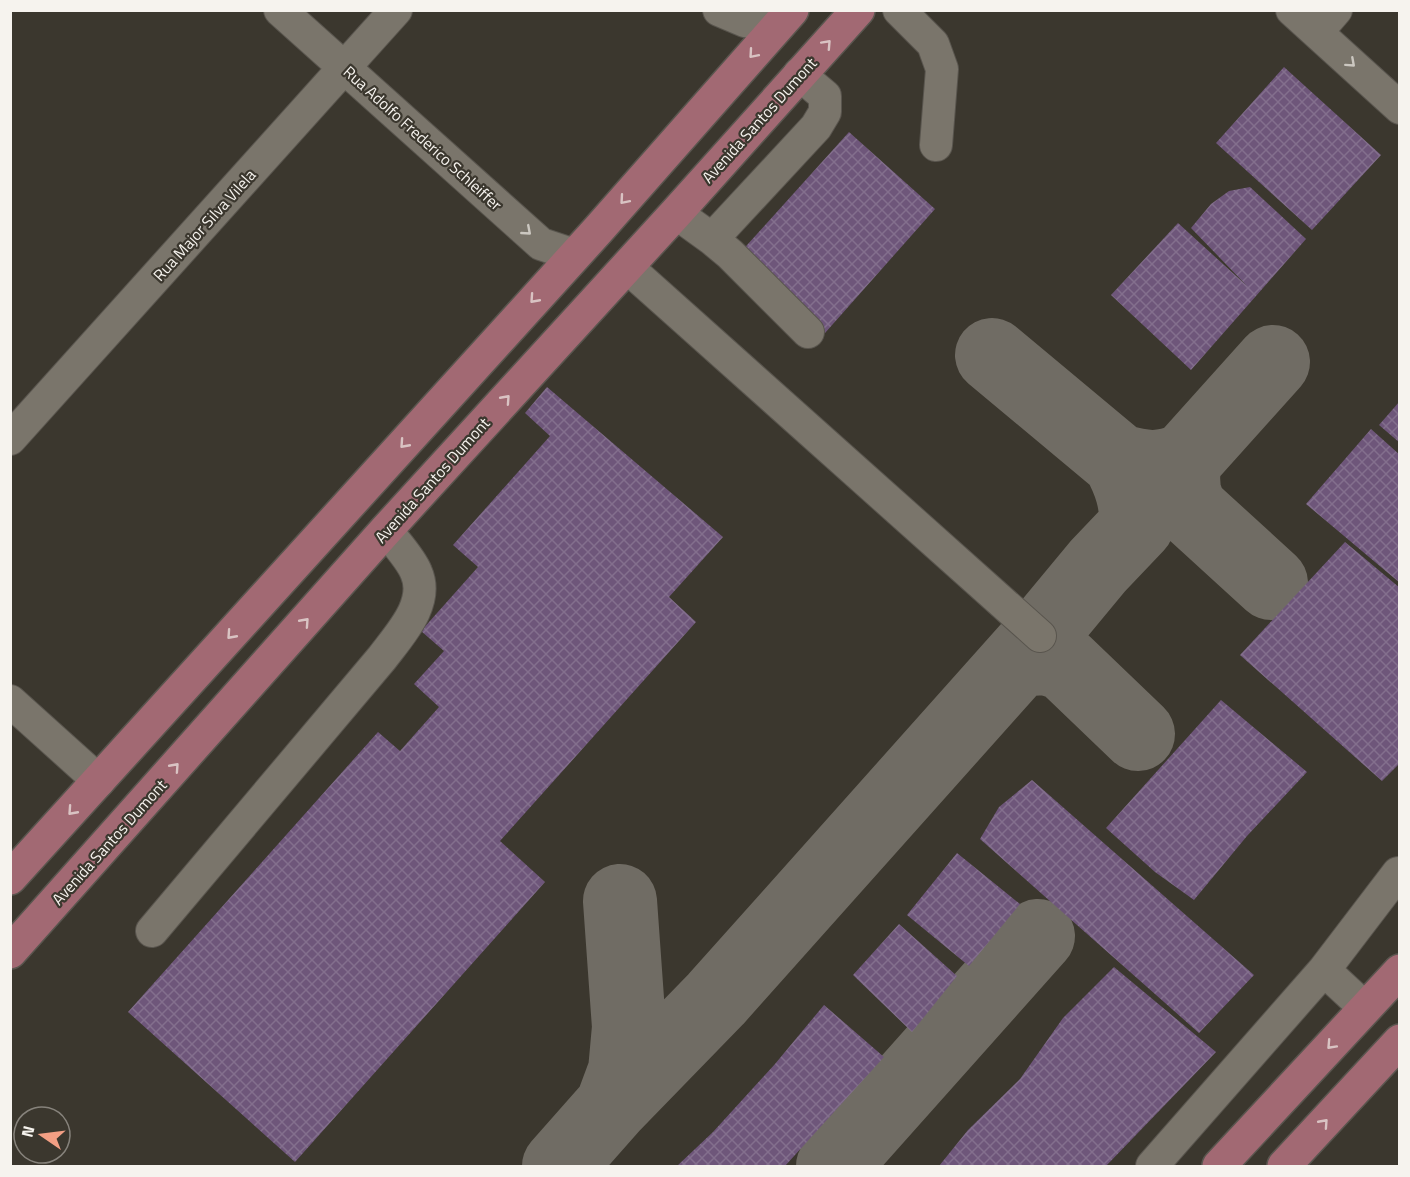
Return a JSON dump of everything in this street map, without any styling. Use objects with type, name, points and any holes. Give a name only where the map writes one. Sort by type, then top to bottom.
[{"type":"main road","name":"Avenida Santos Dumont","points":[[10,952],[386,530],[858,10]]},
{"type":"main road","points":[[10,878],[574,255],[785,18]]},
{"type":"main road","points":[[574,255],[623,271]]},
{"type":"main road","points":[[1219,1167],[1400,972]]},
{"type":"main road","points":[[1284,1167],[1400,1041]]},
{"type":"street","name":"Rua Adolfo Frederico Schleiffer","points":[[280,10],[541,244],[574,255]]},
{"type":"street","name":"Rua Major Silva Vilela","points":[[10,439],[396,10]]},
{"type":"street","points":[[719,10],[745,21],[785,18]]},
{"type":"street","points":[[899,10],[933,44],[942,69],[936,145]]},
{"type":"street","points":[[1292,10],[1326,21],[1400,108]]},
{"type":"street","points":[[712,239],[816,127],[825,112],[825,96],[799,74]]},
{"type":"street","points":[[676,213],[712,239],[808,332]]},
{"type":"street","points":[[623,271],[1040,636]]},
{"type":"street","points":[[152,931],[382,658],[411,618],[421,591],[416,571],[386,530]]},
{"type":"street","points":[[10,701],[99,782]]},
{"type":"street","points":[[1152,1167],[1324,970],[1398,873]]},
{"type":"street","points":[[1324,970],[1365,1008]]},
{"type":"building","points":[[1284,67],[1381,155],[1312,230],[1216,143]]},
{"type":"building","points":[[849,132],[935,209],[825,333],[738,255]]},
{"type":"building","points":[[1250,187],[1306,239],[1191,370],[1111,295],[1178,223],[1247,286],[1191,228],[1211,204],[1229,191]]},
{"type":"building","points":[[547,387],[723,537],[669,597],[696,622],[500,841],[545,882],[295,1162],[128,1012],[378,732],[400,751],[439,707],[414,684],[444,651],[421,631],[478,567],[453,545],[550,436],[525,413]]},
{"type":"building","points":[[1400,401],[1400,443],[1379,425]]},
{"type":"building","points":[[1371,429],[1400,455],[1400,583],[1306,504]]},
{"type":"building","points":[[1345,542],[1400,588],[1400,763],[1382,781],[1240,655]]},
{"type":"building","points":[[1221,700],[1307,772],[1247,836],[1194,900],[1155,872],[1106,828]]},
{"type":"building","points":[[1032,780],[1254,975],[1199,1033],[980,839],[999,807]]},
{"type":"building","points":[[957,853],[1020,904],[969,966],[907,915]]},
{"type":"building","points":[[899,924],[957,976],[912,1032],[853,975]]},
{"type":"building","points":[[1114,967],[1216,1052],[1106,1166],[939,1166],[968,1130],[1020,1079],[1063,1018]]},
{"type":"building","points":[[824,1005],[884,1057],[785,1166],[677,1166],[713,1132],[775,1064]]},
{"type":"taxiway","points":[[992,355],[1119,461]]},
{"type":"taxiway","points":[[1185,460],[1273,362]]},
{"type":"taxiway","points":[[559,1166],[612,1106],[716,999],[1040,636],[1098,566],[1137,525],[1132,492],[1119,461],[1152,467],[1185,460],[1184,492],[1190,509],[1271,583]]},
{"type":"taxiway","points":[[1015,664],[1029,659],[1046,658],[1065,664],[1138,734]]},
{"type":"taxiway","points":[[612,1106],[625,1071],[629,1027],[620,901]]},
{"type":"taxiway","points":[[833,1166],[1038,936]]}]
